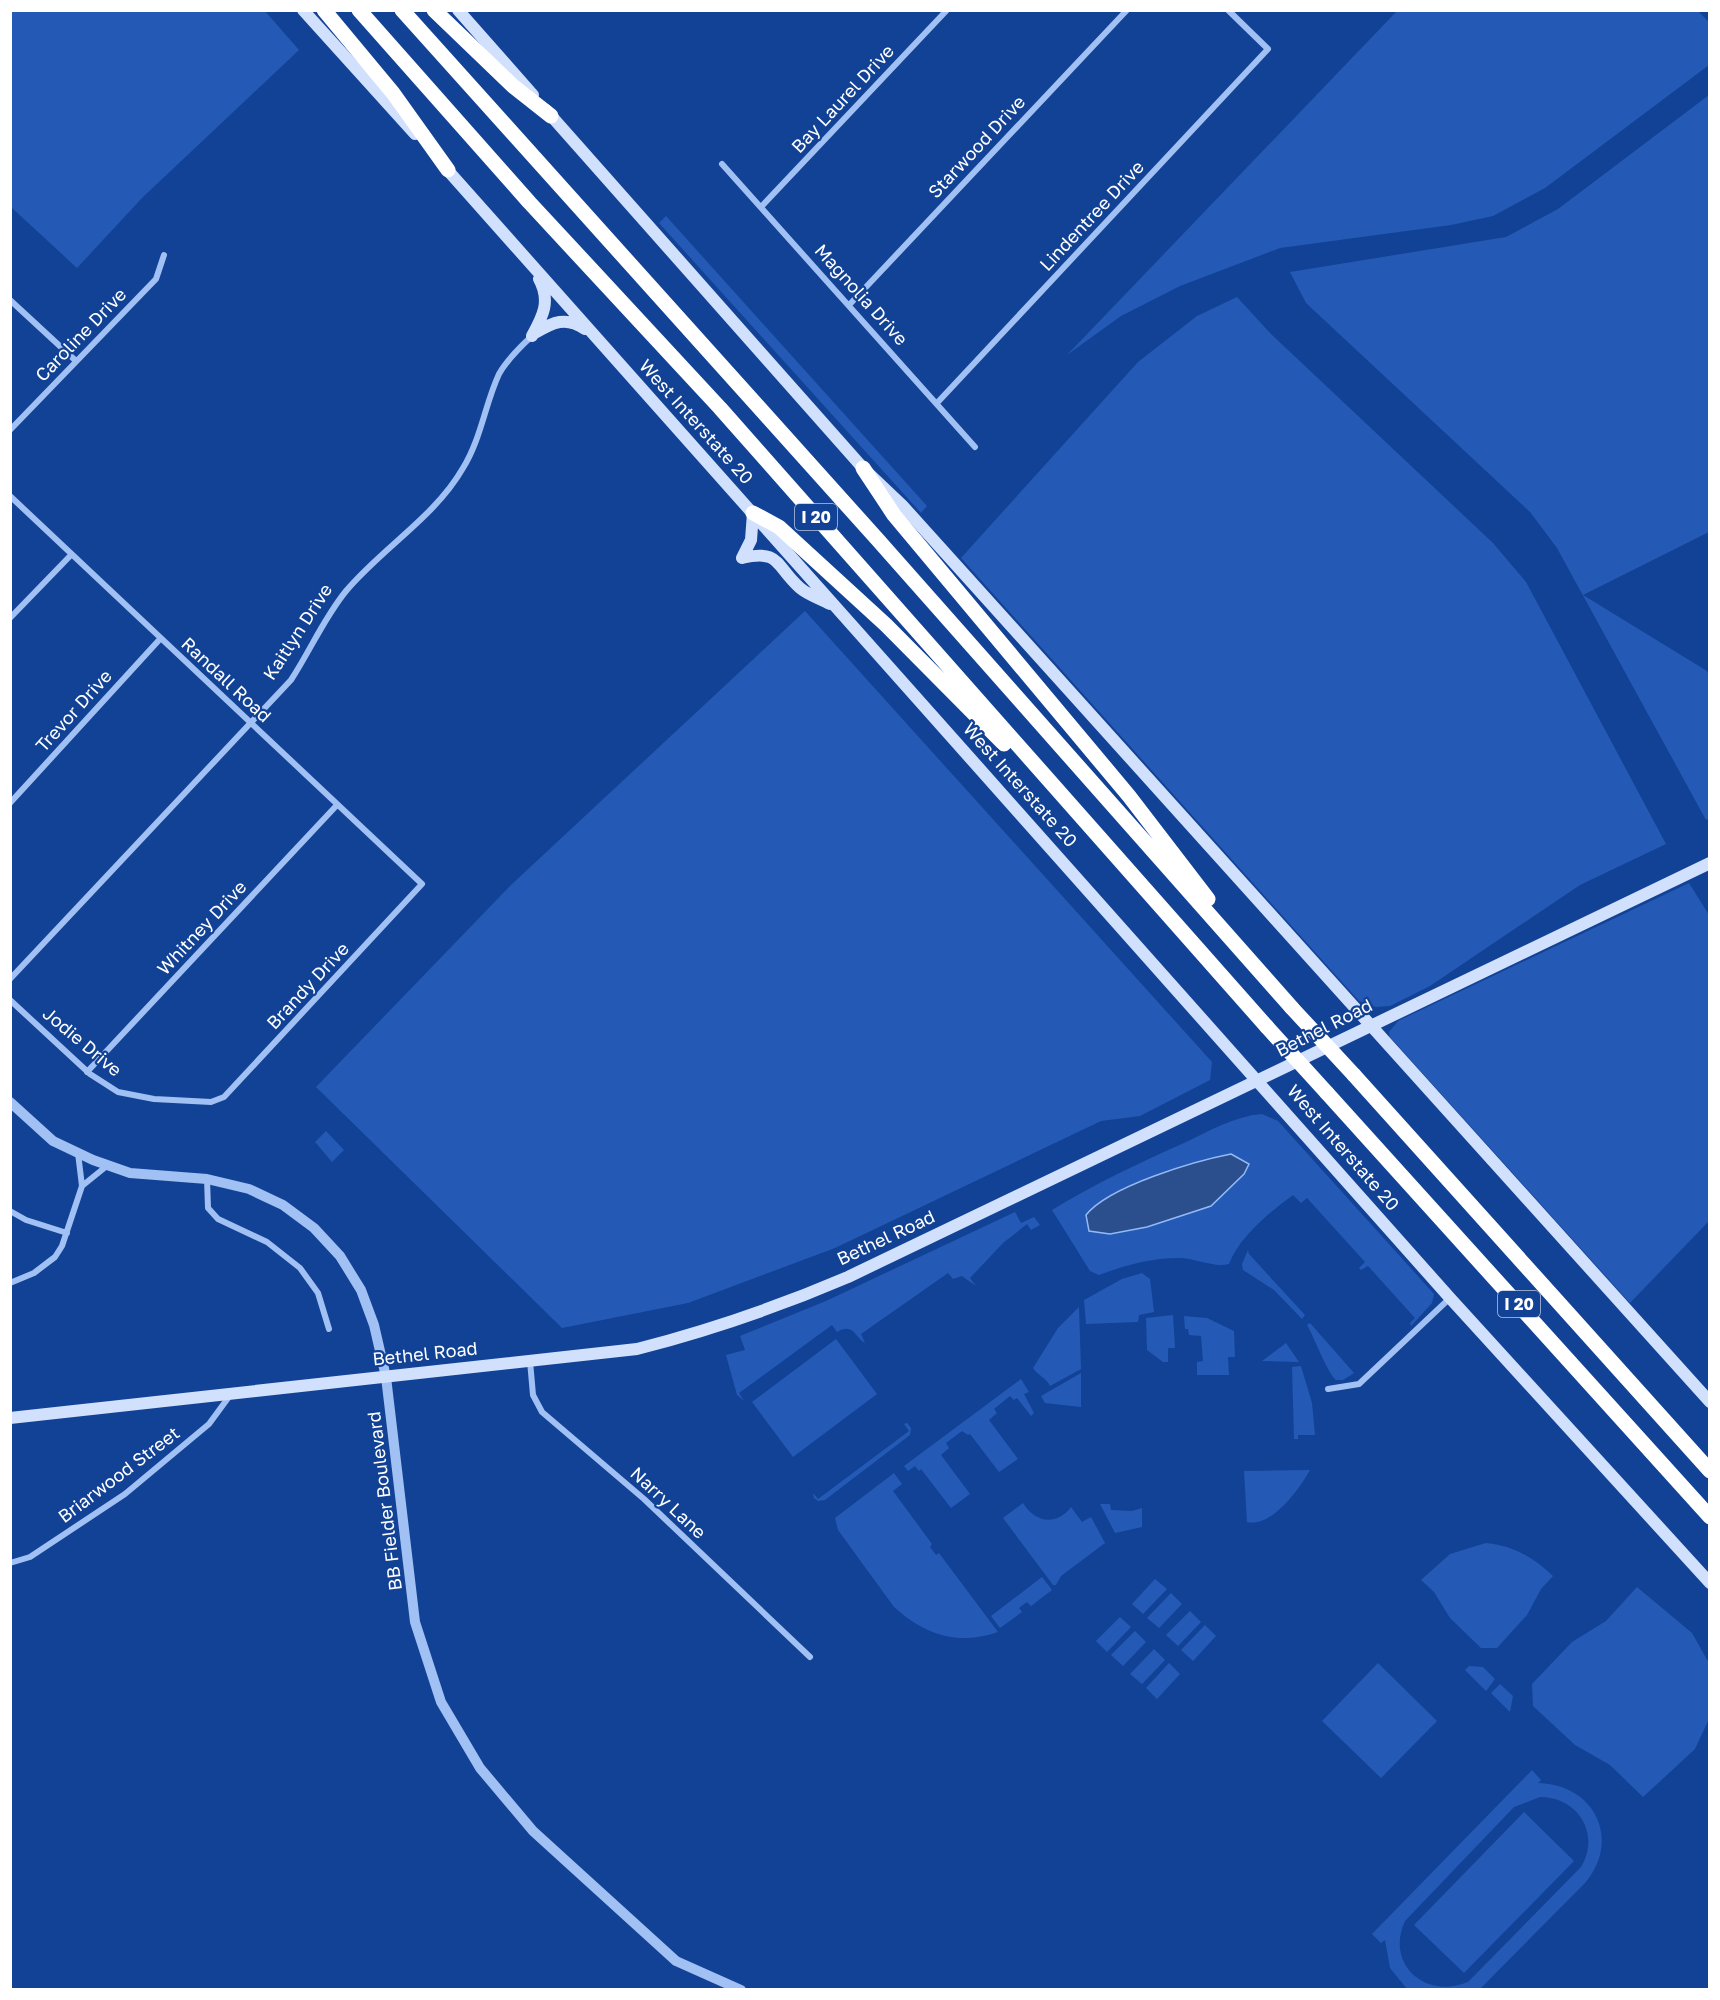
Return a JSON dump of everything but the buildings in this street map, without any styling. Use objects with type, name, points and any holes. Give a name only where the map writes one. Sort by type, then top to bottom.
[{"type":"highway","points":[[324,10],[393,93],[448,170]]},
{"type":"highway","name":"I 20","points":[[359,10],[529,202],[720,408],[1267,1027],[1710,1517]]},
{"type":"highway","name":"I 20","points":[[402,10],[854,513],[1292,1008],[1710,1471]]},
{"type":"highway","points":[[434,10],[513,86],[551,116]]},
{"type":"highway","points":[[863,468],[894,515],[1152,824],[1205,894],[1219,924]]},
{"type":"highway","points":[[753,513],[779,527],[894,633],[1002,743],[1029,758]]},
{"type":"main road","name":"West Interstate 20","points":[[303,10],[1259,1080],[1450,1298],[1710,1583]]},
{"type":"main road","points":[[458,10],[863,468],[902,505],[1710,1402]]},
{"type":"main road","name":"Kaitlyn Drive","points":[[528,260],[544,288],[546,306],[532,336]]},
{"type":"main road","name":"Kaitlyn Drive","points":[[532,336],[551,323],[562,321],[572,322],[598,339]]},
{"type":"main road","points":[[753,513],[751,540],[742,558],[761,554],[772,557],[801,588],[837,608]]},
{"type":"main road","name":"Bethel Road","points":[[10,1418],[637,1349],[713,1329],[778,1307],[848,1277],[1259,1080],[1369,1024],[1710,863]]},
{"type":"street","name":"Bay Laurel Drive","points":[[761,207],[947,10]]},
{"type":"street","name":"Starwood Drive","points":[[850,304],[1127,10]]},
{"type":"street","name":"Lindentree Drive","points":[[937,403],[1268,50],[1228,10]]},
{"type":"street","name":"Magnolia Drive","points":[[722,164],[850,304],[975,447]]},
{"type":"street","name":"Caroline Drive","points":[[10,430],[156,279],[164,255]]},
{"type":"street","points":[[10,300],[76,361]]},
{"type":"street","name":"Kaitlyn Drive","points":[[10,980],[291,681],[313,647],[330,612],[347,589],[449,488],[463,468],[478,436],[500,373],[532,336]]},
{"type":"street","name":"Randall Road","points":[[10,496],[422,884]]},
{"type":"street","points":[[10,618],[71,555]]},
{"type":"street","name":"Trevor Drive","points":[[10,802],[160,639]]},
{"type":"street","name":"Whitney Drive","points":[[87,1072],[337,805]]},
{"type":"street","name":"Brandy Drive","points":[[211,1102],[224,1097],[422,884]]},
{"type":"street","name":"Jodie Drive","points":[[10,999],[87,1072],[118,1092],[154,1100],[211,1102]]},
{"type":"street","name":"BB Fielder Boulevard","points":[[10,1102],[53,1142],[108,1165],[130,1173],[207,1179],[249,1189],[283,1205],[314,1228],[340,1256],[361,1290],[374,1324],[387,1377],[415,1622],[441,1702],[480,1768],[533,1832],[676,1961],[741,1989]]},
{"type":"street","points":[[10,1283],[34,1273],[55,1257],[82,1186],[78,1153]]},
{"type":"street","points":[[82,1186],[108,1165]]},
{"type":"street","points":[[207,1179],[208,1208],[218,1219],[267,1242],[300,1268],[318,1293],[329,1329]]},
{"type":"street","points":[[10,1211],[26,1220],[66,1233]]},
{"type":"street","points":[[1328,1389],[1359,1384],[1450,1298]]},
{"type":"street","name":"Narry Lane","points":[[530,1361],[533,1395],[542,1412],[644,1499],[810,1657]]},
{"type":"street","name":"Briarwood Street","points":[[10,1563],[30,1557],[125,1494],[209,1424],[232,1394]]},
{"type":"shaded area","points":[[10,11],[265,11],[299,50],[143,197],[77,268],[11,207]]},
{"type":"shaded area","points":[[1397,11],[1698,11],[1709,22],[1709,65],[1545,188],[1493,216],[1451,225],[1280,248],[1180,286],[1121,316],[1067,355]]},
{"type":"shaded area","points":[[1709,95],[1709,532],[1583,595],[1707,671],[1709,676],[1710,818],[1706,820],[1557,548],[1530,512],[1306,303],[1290,272],[1506,237],[1558,209]]},
{"type":"shaded area","points":[[666,216],[927,506],[921,513],[659,223]]},
{"type":"shaded area","points":[[1237,297],[1271,334],[1493,543],[1526,582],[1666,844],[1580,885],[1430,986],[1390,1006],[1376,1007],[1359,1001],[961,558],[1138,362],[1197,316]]},
{"type":"shaded area","points":[[805,611],[1212,1062],[1210,1080],[1140,1116],[1101,1121],[835,1248],[688,1303],[562,1328],[316,1087],[511,885]]},
{"type":"shaded area","points":[[1689,883],[1709,915],[1709,1221],[1630,1303],[1390,1037],[1389,1032],[1398,1021]]},
{"type":"shaded area","points":[[1262,1114],[1278,1121],[1434,1294],[1432,1303],[1411,1326],[1410,1323],[1415,1318],[1368,1266],[1361,1270],[1359,1268],[1365,1262],[1307,1198],[1301,1203],[1293,1195],[1248,1234],[1229,1264],[1217,1265],[1185,1258],[1168,1258],[1137,1263],[1099,1275],[1090,1271],[1052,1210],[1117,1174],[1213,1129],[1232,1121]]},
{"type":"shaded area","points":[[326,1131],[344,1150],[332,1162],[315,1142]]},
{"type":"shaded area","points":[[1231,1154],[1249,1164],[1244,1174],[1211,1206],[1147,1227],[1110,1234],[1089,1231],[1086,1215],[1097,1204],[1113,1194],[1154,1176],[1196,1162]]},
{"type":"shaded area","points":[[1015,1212],[1021,1223],[1034,1217],[1040,1225],[1031,1230],[1027,1224],[1003,1243],[970,1278],[976,1286],[962,1276],[953,1279],[948,1273],[861,1334],[865,1343],[850,1330],[842,1329],[837,1332],[832,1325],[739,1393],[744,1401],[737,1395],[726,1355],[745,1350],[740,1336],[826,1301]]},
{"type":"shaded area","points":[[1248,1250],[1249,1254],[1305,1315],[1302,1319],[1274,1290],[1243,1270],[1242,1264]]},
{"type":"shaded area","points":[[1142,1273],[1150,1279],[1154,1312],[1139,1315],[1138,1322],[1086,1324],[1084,1300],[1122,1279]]},
{"type":"shaded area","points":[[1079,1307],[1081,1369],[1050,1386],[1033,1368],[1058,1328]]},
{"type":"shaded area","points":[[1173,1315],[1175,1348],[1168,1348],[1168,1362],[1163,1362],[1147,1350],[1146,1318]]},
{"type":"shaded area","points":[[1184,1316],[1207,1318],[1234,1331],[1235,1357],[1228,1357],[1229,1375],[1197,1375],[1197,1362],[1203,1361],[1201,1336],[1189,1335],[1188,1329],[1185,1329]]},
{"type":"shaded area","points":[[1310,1323],[1354,1373],[1343,1380],[1336,1380],[1332,1376],[1307,1325]]},
{"type":"shaded area","points":[[836,1339],[877,1394],[793,1457],[752,1402]]},
{"type":"shaded area","points":[[1286,1343],[1299,1362],[1262,1361]]},
{"type":"shaded area","points":[[1301,1366],[1312,1403],[1315,1435],[1298,1435],[1298,1439],[1294,1439],[1292,1367]]},
{"type":"shaded area","points":[[1081,1373],[1081,1407],[1045,1403],[1041,1396]]},
{"type":"shaded area","points":[[1021,1379],[1029,1392],[1024,1394],[1034,1413],[1031,1416],[1017,1398],[1014,1400],[1010,1396],[994,1409],[997,1413],[989,1420],[1018,1459],[999,1472],[970,1434],[962,1431],[946,1443],[949,1448],[941,1455],[970,1494],[951,1508],[921,1469],[919,1471],[915,1466],[908,1471],[904,1466]]},
{"type":"shaded area","points":[[907,1423],[911,1428],[910,1435],[825,1500],[818,1501],[814,1498],[813,1493],[818,1499],[909,1431],[904,1424]]},
{"type":"shaded area","points":[[1310,1470],[1292,1496],[1275,1513],[1266,1519],[1247,1522],[1244,1471]]},
{"type":"shaded area","points":[[894,1473],[902,1484],[893,1491],[932,1544],[930,1547],[936,1555],[939,1553],[998,1632],[969,1638],[956,1638],[918,1625],[894,1607],[838,1530],[835,1518]]},
{"type":"shaded area","points":[[1023,1503],[1034,1515],[1046,1520],[1059,1517],[1071,1507],[1082,1522],[1091,1517],[1105,1543],[1061,1576],[1056,1585],[1053,1585],[1003,1518]]},
{"type":"shaded area","points":[[1100,1504],[1110,1504],[1111,1510],[1132,1511],[1142,1508],[1142,1527],[1115,1533]]},
{"type":"shaded area","points":[[1486,1543],[1522,1554],[1538,1563],[1553,1576],[1541,1589],[1527,1615],[1497,1648],[1481,1648],[1450,1618],[1434,1592],[1421,1580],[1450,1554]]},
{"type":"shaded area","points":[[1042,1577],[1052,1590],[1031,1606],[1027,1602],[1019,1608],[1022,1612],[1000,1628],[991,1616]]},
{"type":"shaded area","points":[[1155,1579],[1167,1589],[1143,1614],[1132,1604]]},
{"type":"shaded area","points":[[1637,1587],[1692,1633],[1710,1665],[1709,1719],[1695,1749],[1643,1797],[1610,1765],[1575,1745],[1533,1706],[1532,1684],[1572,1642],[1606,1621]]},
{"type":"shaded area","points":[[1171,1593],[1182,1604],[1159,1628],[1147,1618]]},
{"type":"shaded area","points":[[1190,1611],[1201,1622],[1178,1646],[1166,1635]]},
{"type":"shaded area","points":[[1120,1617],[1131,1627],[1107,1652],[1096,1641]]},
{"type":"shaded area","points":[[1205,1625],[1216,1636],[1193,1661],[1181,1650]]},
{"type":"shaded area","points":[[1135,1631],[1146,1642],[1123,1666],[1111,1655]]},
{"type":"shaded area","points":[[1154,1649],[1165,1660],[1142,1684],[1130,1674]]},
{"type":"shaded area","points":[[1169,1663],[1180,1674],[1157,1699],[1146,1688]]},
{"type":"shaded area","points":[[1378,1663],[1437,1721],[1381,1778],[1322,1721]]},
{"type":"shaded area","points":[[1469,1666],[1483,1667],[1495,1679],[1486,1691],[1465,1670]]},
{"type":"shaded area","points":[[1500,1684],[1513,1696],[1510,1712],[1491,1693]]},
{"type":"shaded area","points":[[1532,1770],[1541,1780],[1538,1783],[1558,1786],[1574,1793],[1587,1803],[1596,1817],[1601,1832],[1601,1849],[1596,1866],[1585,1883],[1480,1989],[1407,1989],[1390,1968],[1385,1940],[1381,1943],[1372,1934]],"holes":[[[1540,1797],[1553,1799],[1575,1810],[1587,1830],[1587,1855],[1581,1867],[1468,1982],[1452,1986],[1437,1986],[1424,1982],[1413,1974],[1405,1964],[1400,1951],[1400,1937],[1405,1921],[1514,1807]]]},
{"type":"shaded area","points":[[1524,1812],[1574,1861],[1464,1973],[1414,1925]]}]
